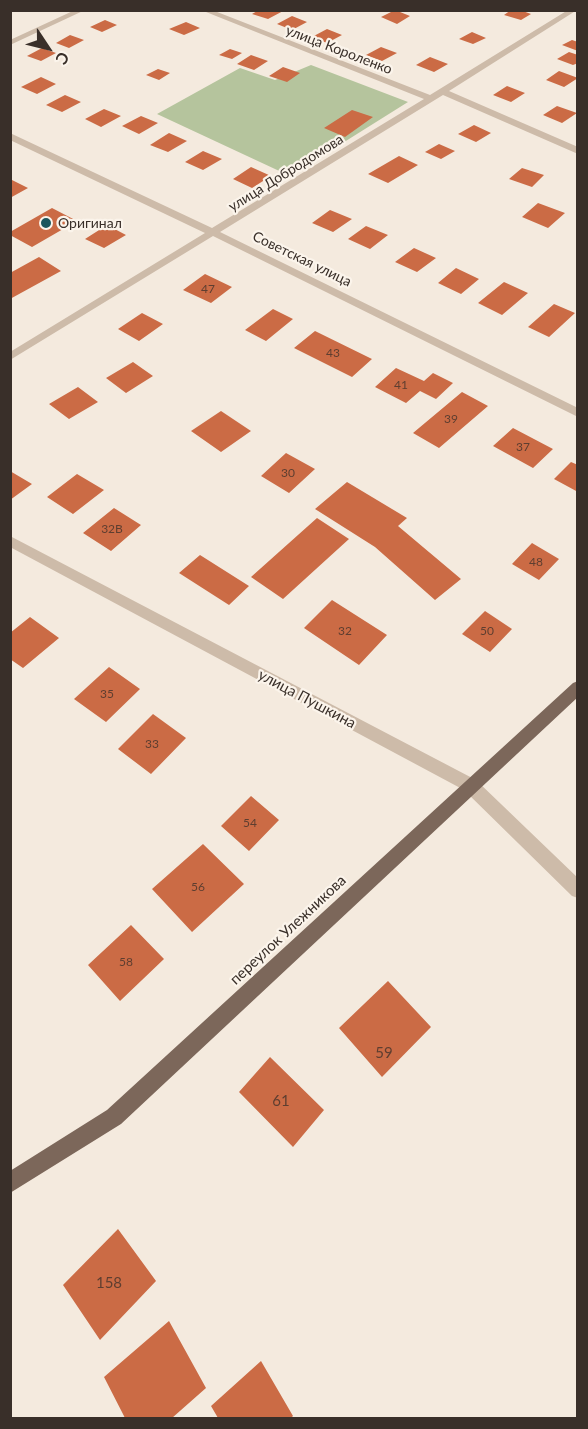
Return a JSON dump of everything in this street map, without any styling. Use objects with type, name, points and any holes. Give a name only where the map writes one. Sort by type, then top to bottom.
[{"type":"main road","name":"переулок Улежникова","points":[[10,1183],[114,1117],[578,687]]},
{"type":"street","points":[[10,43],[82,10]]},
{"type":"street","name":"улица Короленко","points":[[204,10],[432,99]]},
{"type":"street","name":"улица Добродомова","points":[[10,357],[574,10]]},
{"type":"street","points":[[444,92],[578,151]]},
{"type":"street","name":"Советская улица","points":[[10,136],[214,233],[578,413]]},
{"type":"street","name":"улица Пушкина","points":[[10,542],[470,785],[578,890]]},
{"type":"green space","points":[[311,65],[408,102],[290,176],[157,114],[240,68],[275,80]]},
{"type":"building","points":[[259,10],[285,10],[268,19],[252,14]]},
{"type":"building","points":[[395,10],[410,16],[397,24],[381,17]]},
{"type":"building","points":[[511,10],[531,14],[521,20],[504,15]]},
{"type":"building","points":[[292,16],[307,22],[292,30],[277,24]]},
{"type":"building","points":[[105,20],[117,25],[102,32],[90,27]]},
{"type":"building","points":[[186,22],[200,28],[184,35],[169,29]]},
{"type":"building","points":[[327,29],[342,35],[327,43],[312,37]]},
{"type":"building","points":[[472,32],[486,38],[473,44],[459,39]]},
{"type":"building","points":[[70,35],[84,40],[69,48],[56,43]]},
{"type":"building","points":[[572,40],[578,42],[578,51],[562,45]]},
{"type":"building","points":[[381,47],[397,53],[382,61],[366,55]]},
{"type":"building","points":[[42,48],[56,53],[41,61],[27,56]]},
{"type":"building","points":[[230,49],[242,53],[232,59],[219,55]]},
{"type":"building","points":[[569,52],[578,55],[578,63],[573,65],[557,59]]},
{"type":"building","points":[[251,55],[268,61],[254,70],[237,64]]},
{"type":"building","points":[[430,57],[448,64],[434,72],[416,65]]},
{"type":"building","points":[[283,67],[300,73],[287,82],[269,76]]},
{"type":"building","points":[[158,69],[170,73],[159,80],[146,75]]},
{"type":"building","points":[[559,71],[578,78],[564,87],[546,80]]},
{"type":"building","points":[[41,77],[56,84],[37,94],[21,87]]},
{"type":"building","points":[[507,86],[525,93],[511,102],[493,95]]},
{"type":"building","points":[[65,95],[81,102],[62,112],[46,105]]},
{"type":"building","points":[[557,106],[577,113],[562,123],[543,115]]},
{"type":"building","points":[[104,109],[121,116],[101,127],[85,119]]},
{"type":"building","points":[[352,110],[373,117],[345,137],[324,128]]},
{"type":"building","points":[[141,116],[158,123],[139,134],[122,126]]},
{"type":"building","points":[[474,125],[491,133],[476,142],[458,134]]},
{"type":"building","points":[[169,133],[187,141],[168,152],[150,145]]},
{"type":"building","points":[[439,144],[455,151],[441,159],[425,152]]},
{"type":"building","points":[[203,151],[222,159],[203,170],[185,162]]},
{"type":"building","points":[[399,156],[418,165],[388,183],[368,174]]},
{"type":"building","points":[[251,167],[271,176],[252,188],[233,179]]},
{"type":"building","points":[[522,168],[544,175],[532,187],[509,179]]},
{"type":"building","points":[[10,179],[28,188],[10,198]]},
{"type":"building","points":[[538,203],[565,213],[548,228],[522,217]]},
{"type":"building","points":[[52,208],[77,221],[32,247],[10,235],[10,232]]},
{"type":"building","points":[[330,210],[352,219],[333,232],[312,223]]},
{"type":"building","points":[[107,225],[126,235],[104,248],[85,239]]},
{"type":"building","points":[[366,226],[388,235],[370,249],[348,239]]},
{"type":"building","points":[[414,248],[436,258],[417,272],[395,262]]},
{"type":"building","points":[[39,257],[61,271],[10,299],[10,273]]},
{"type":"building","points":[[456,268],[479,279],[461,294],[438,283]]},
{"type":"building","points":[[205,274],[232,287],[211,303],[183,290]]},
{"type":"building","points":[[504,282],[528,293],[502,315],[478,303]]},
{"type":"building","points":[[554,304],[575,313],[549,337],[528,327]]},
{"type":"building","points":[[273,309],[293,319],[266,341],[245,330]]},
{"type":"building","points":[[142,313],[163,324],[139,341],[118,329]]},
{"type":"building","points":[[315,331],[372,359],[352,377],[294,348]]},
{"type":"building","points":[[133,362],[153,376],[126,393],[106,378]]},
{"type":"building","points":[[396,368],[424,381],[433,373],[453,383],[436,399],[420,391],[406,403],[375,387]]},
{"type":"building","points":[[78,387],[98,402],[69,419],[49,404]]},
{"type":"building","points":[[462,392],[488,406],[439,448],[413,433]]},
{"type":"building","points":[[221,411],[251,431],[221,452],[191,431]]},
{"type":"building","points":[[513,428],[553,449],[533,468],[493,446]]},
{"type":"building","points":[[286,453],[315,469],[289,493],[261,476]]},
{"type":"building","points":[[571,462],[578,465],[578,492],[554,479]]},
{"type":"building","points":[[10,471],[32,484],[10,500]]},
{"type":"building","points":[[77,474],[104,490],[73,514],[47,497]]},
{"type":"building","points":[[347,482],[407,518],[398,526],[461,579],[435,600],[375,547],[315,509]]},
{"type":"building","points":[[114,508],[141,525],[111,551],[83,533]]},
{"type":"building","points":[[317,518],[349,539],[283,599],[251,577]]},
{"type":"building","points":[[532,543],[559,559],[539,580],[512,564]]},
{"type":"building","points":[[200,555],[249,586],[229,605],[179,573]]},
{"type":"building","points":[[332,600],[387,635],[359,665],[304,628]]},
{"type":"building","points":[[485,611],[512,629],[490,652],[462,634]]},
{"type":"building","points":[[30,617],[59,638],[23,668],[10,659],[10,633]]},
{"type":"building","points":[[109,667],[140,689],[106,722],[74,699]]},
{"type":"building","points":[[153,714],[186,738],[151,774],[118,749]]},
{"type":"building","points":[[251,796],[279,820],[249,851],[221,826]]},
{"type":"building","points":[[203,844],[244,884],[192,932],[152,889]]},
{"type":"building","points":[[131,925],[164,959],[120,1001],[88,965]]},
{"type":"building","points":[[388,981],[431,1027],[382,1077],[339,1028]]},
{"type":"building","points":[[270,1057],[324,1110],[293,1147],[239,1092]]},
{"type":"building","points":[[118,1229],[156,1281],[100,1340],[63,1285]]},
{"type":"building","points":[[169,1321],[206,1388],[172,1418],[125,1418],[104,1377]]},
{"type":"building","points":[[261,1361],[293,1416],[291,1418],[218,1418],[211,1406]]},
{"type":"place","name":"Оригинал","points":[[46,223]]}]
